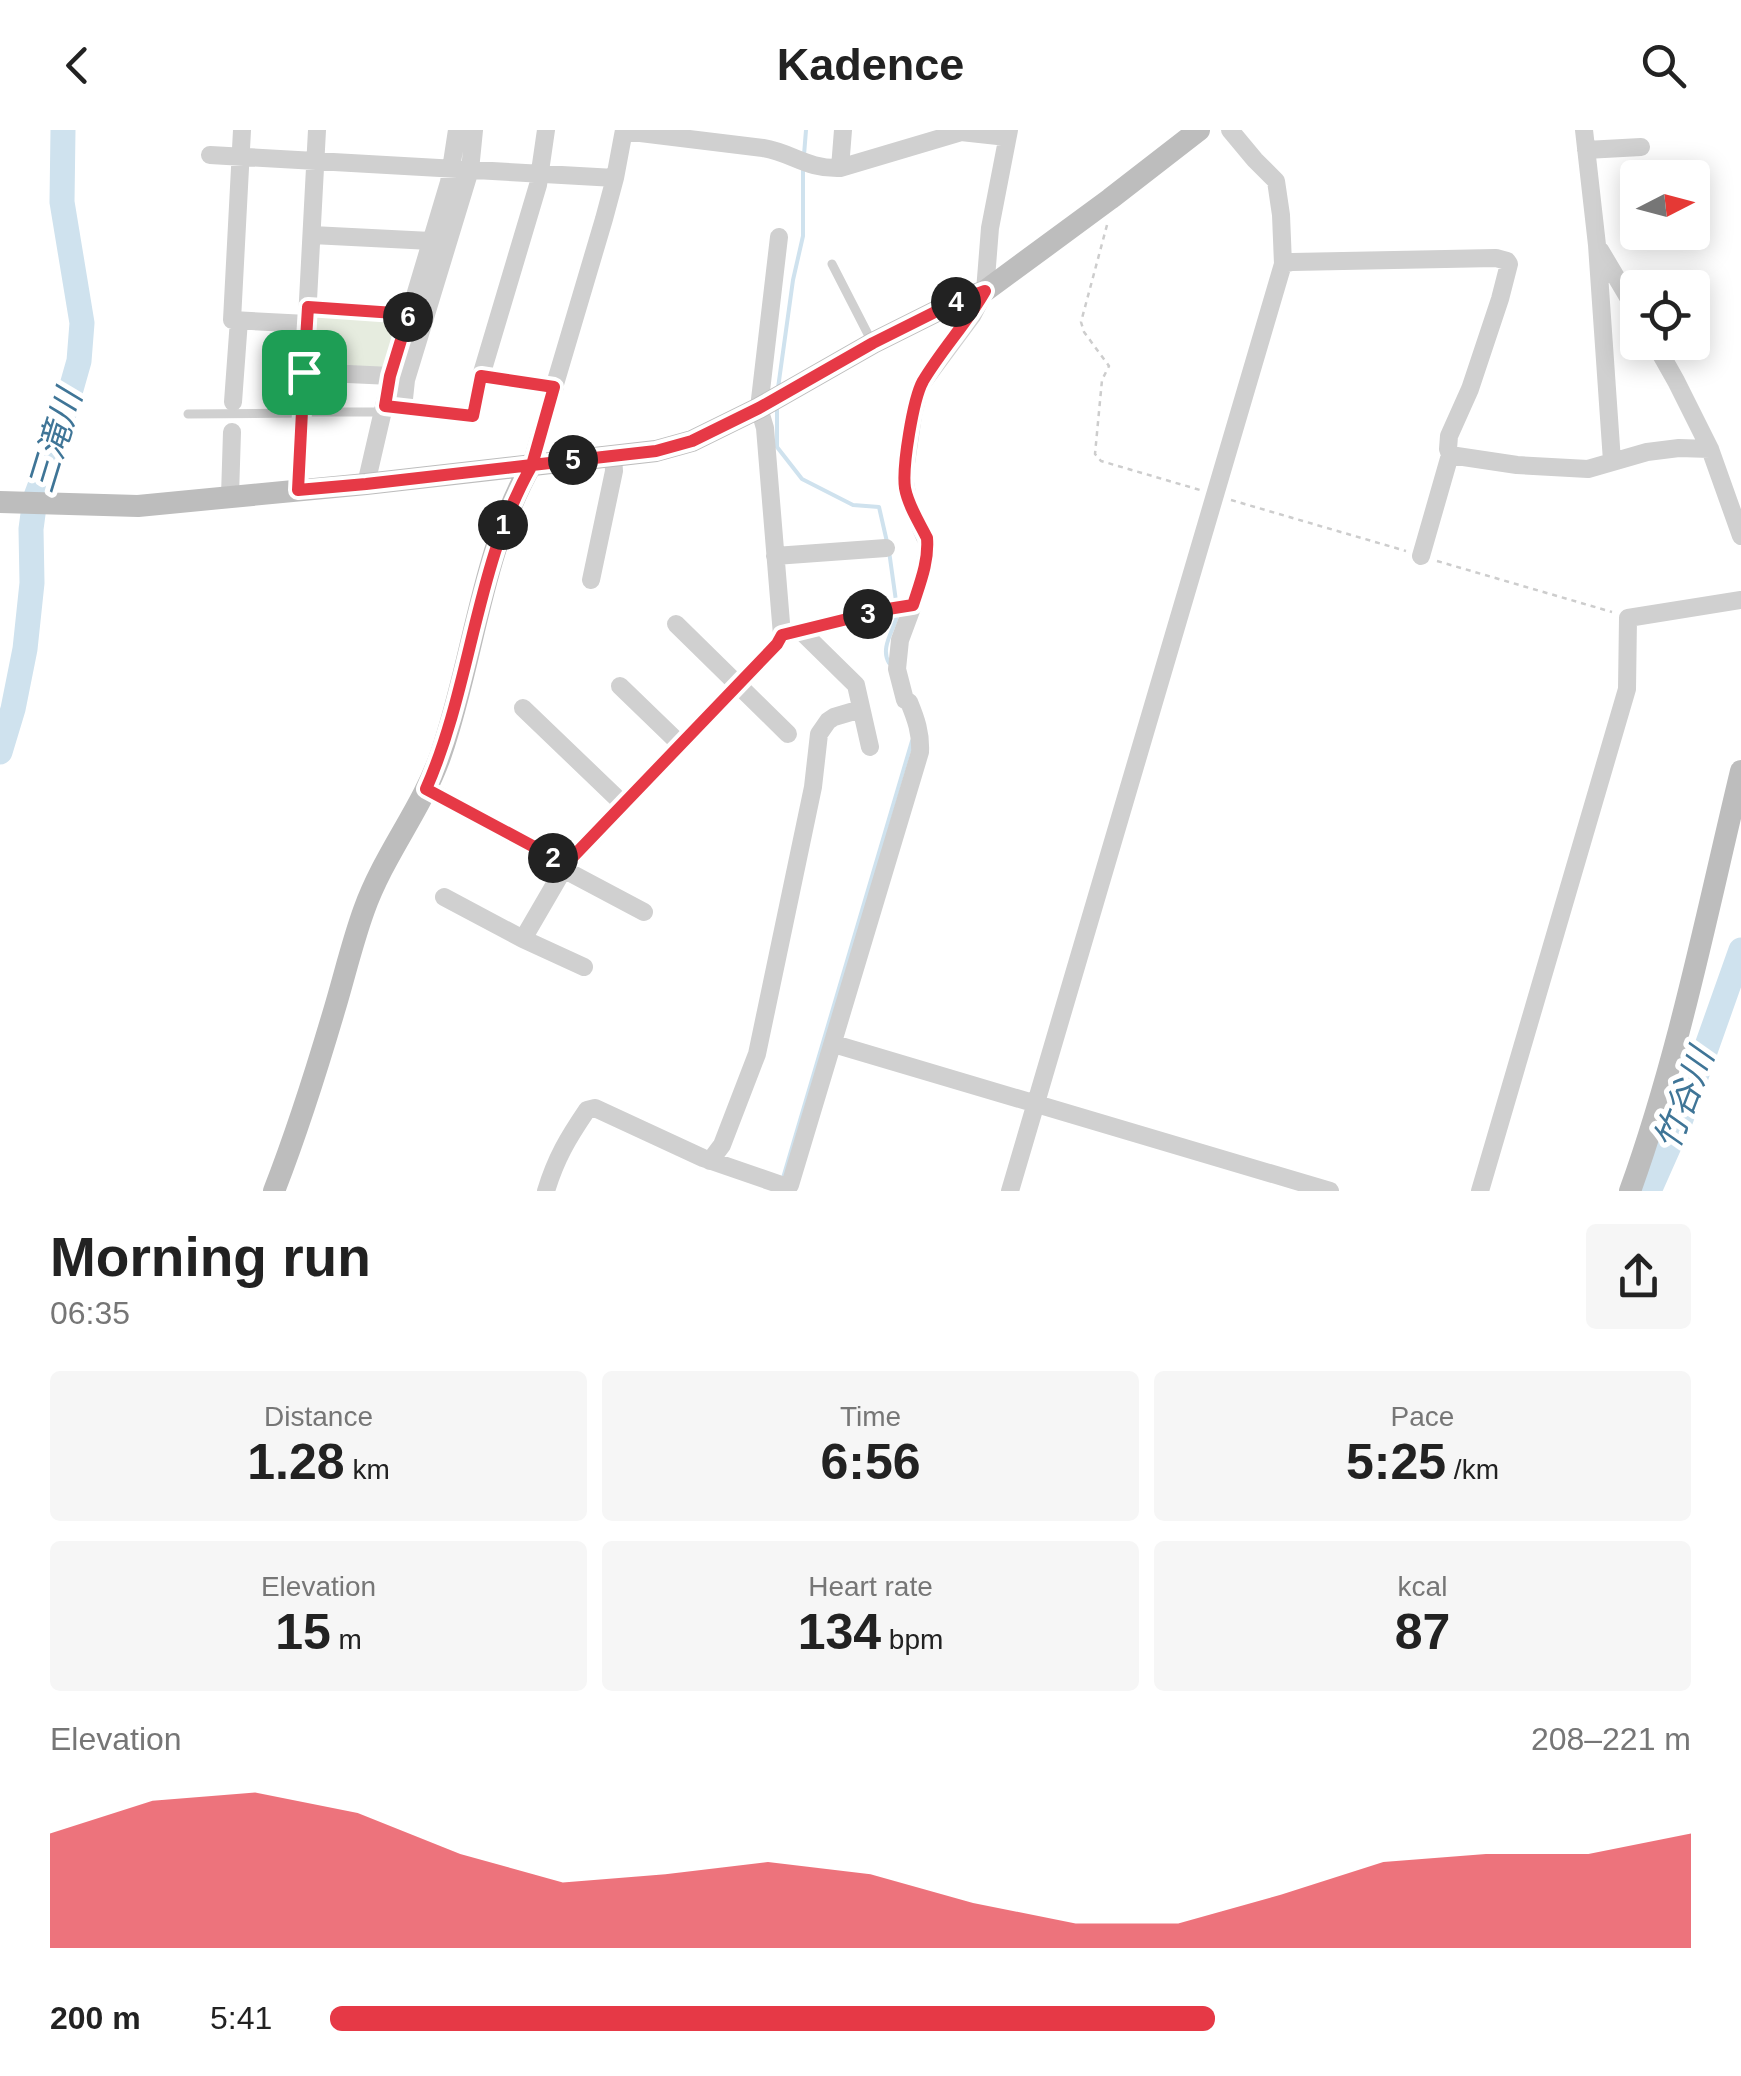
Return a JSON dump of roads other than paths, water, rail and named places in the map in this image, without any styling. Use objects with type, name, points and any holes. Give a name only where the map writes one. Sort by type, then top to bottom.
[{"type":"street","points":[[242,130],[232,320],[409,314]]},
{"type":"street","points":[[298,490],[317,130]]},
{"type":"street","points":[[390,408],[390,376],[431,241],[461,170],[456,130]]},
{"type":"street","points":[[366,484],[390,408],[406,380],[474,130]]},
{"type":"street","points":[[390,408],[473,416],[540,174],[546,130]]},
{"type":"street","points":[[274,1191],[301,1117],[364,910],[440,758],[500,534],[515,494],[532,465],[616,178],[624,130],[762,148],[804,163],[840,168],[961,132],[1008,134],[990,228],[985,291],[972,316],[920,386],[904,477],[908,499],[928,544],[922,574],[902,607],[897,669],[905,700],[918,725],[920,752],[790,1184],[779,1185],[710,1161],[595,1108],[587,1110],[565,1142],[546,1191]]},
{"type":"street","points":[[840,168],[844,130]]},
{"type":"street","points":[[1010,1191],[1283,264],[1276,181],[1230,130]]},
{"type":"street","points":[[1584,130],[1597,245],[1612,461]]},
{"type":"street","points":[[0,502],[138,506],[656,451],[692,441],[873,343],[985,291],[1110,199],[1188,132]]},
{"type":"street","points":[[1586,150],[1640,147]]},
{"type":"street","points":[[210,155],[616,178]]},
{"type":"street","points":[[312,234],[431,241]]},
{"type":"street","points":[[778,237],[771,401],[765,428],[775,556],[791,633],[856,686],[870,747]]},
{"type":"street","points":[[1597,245],[1620,284]]},
{"type":"street","points":[[1283,264],[1506,260],[1509,268],[1500,299],[1450,436],[1450,455],[1421,556]]},
{"type":"street","points":[[230,496],[239,320]]},
{"type":"street","points":[[1664,360],[1710,449],[1741,536]]},
{"type":"street","points":[[304,372],[390,376]]},
{"type":"street","points":[[481,376],[554,387]]},
{"type":"street","points":[[1450,455],[1499,463],[1578,468],[1659,450],[1710,449]]},
{"type":"street","points":[[591,580],[614,471],[613,456]]},
{"type":"street","points":[[775,556],[886,548]]},
{"type":"street","points":[[1480,1191],[1628,689],[1628,618],[1741,600]]},
{"type":"street","points":[[523,939],[564,867],[777,644],[791,633],[902,607]]},
{"type":"street","points":[[676,624],[788,734]]},
{"type":"street","points":[[620,686],[680,744]]},
{"type":"street","points":[[524,708],[622,803]]},
{"type":"street","points":[[710,1161],[722,1145],[756,1054],[813,787],[819,734],[834,716],[861,709]]},
{"type":"street","points":[[1630,1191],[1676,1042],[1741,771]]},
{"type":"street","points":[[426,789],[644,912]]},
{"type":"street","points":[[444,897],[584,966]]},
{"type":"street","points":[[834,1044],[1330,1191]]},
{"type":"lane","points":[[832,264],[873,343]]},
{"type":"lane","points":[[188,414],[233,416],[390,408]]},
{"type":"waterway","name":"三滝川","points":[[0,752],[25,649],[35,499],[79,361],[82,323],[62,202],[63,130]]},
{"type":"waterway","points":[[804,155],[806,130]]},
{"type":"waterway","points":[[778,388],[803,236],[803,170]]},
{"type":"waterway","points":[[777,407],[777,447],[802,479],[853,505],[879,507],[887,542]]},
{"type":"waterway","points":[[889,551],[896,601]]},
{"type":"waterway","points":[[889,663],[887,646],[897,616]]},
{"type":"waterway","points":[[783,1178],[912,741]]},
{"type":"waterway","name":"竹谷川","points":[[1649,1191],[1681,1119],[1741,950]]}]
